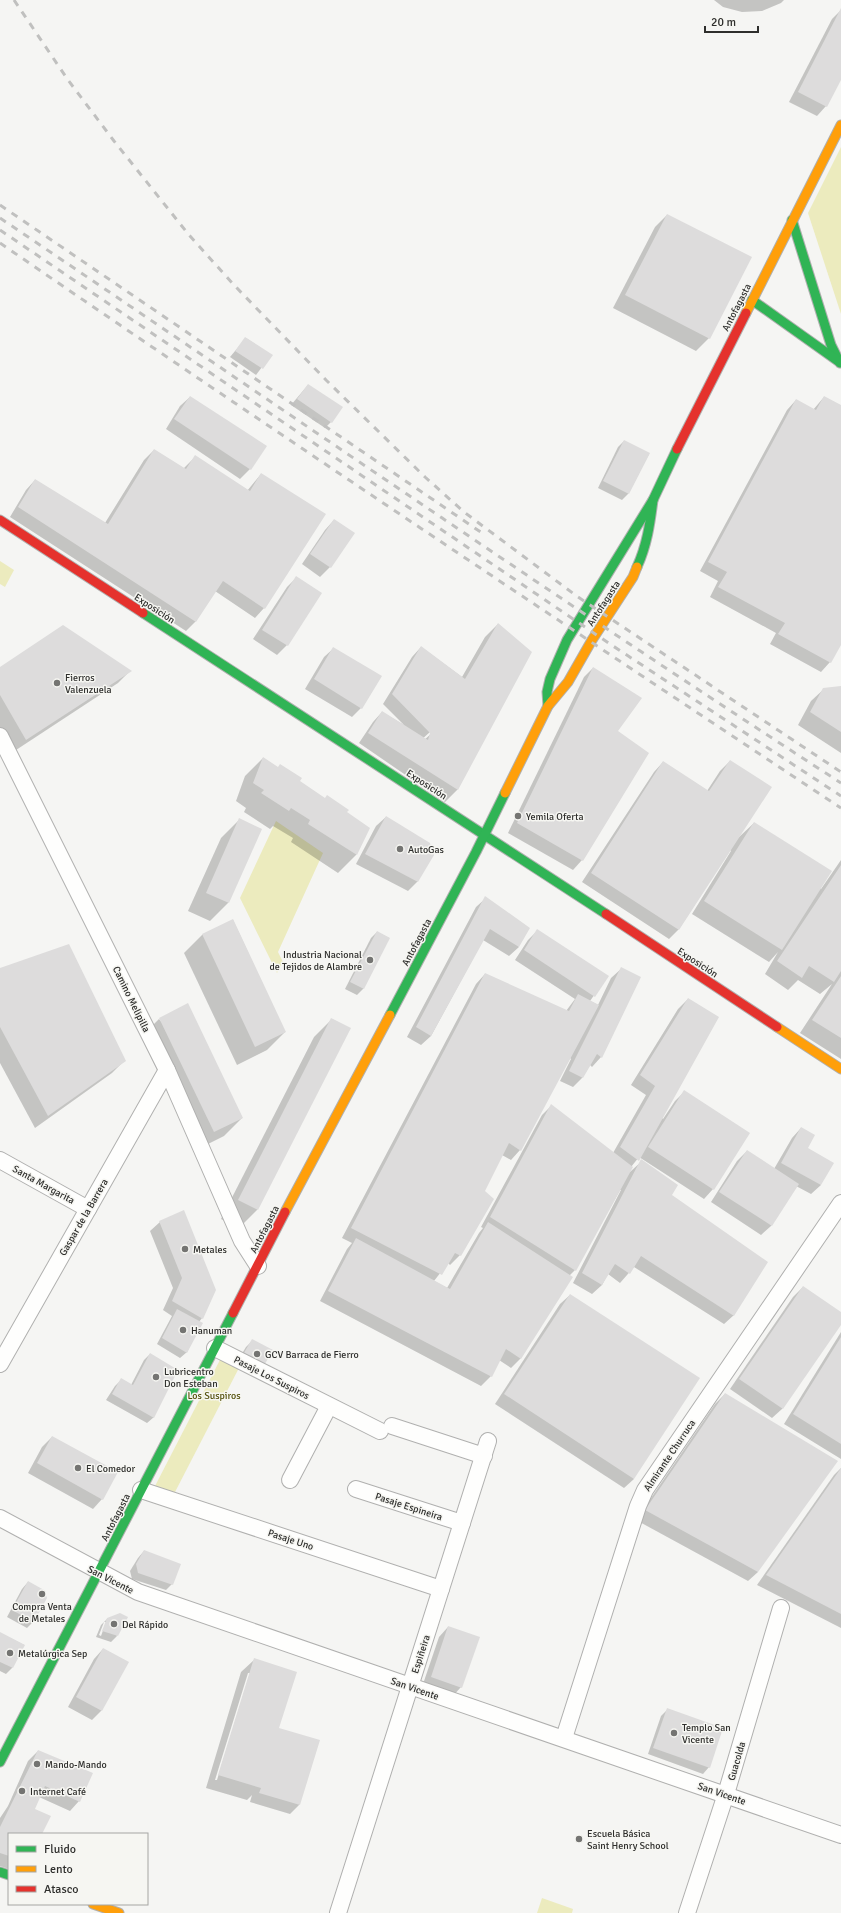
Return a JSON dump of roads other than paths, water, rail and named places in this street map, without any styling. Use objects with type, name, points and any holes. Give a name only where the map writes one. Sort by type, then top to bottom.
[{"type":"main road","name":"Antofagasta","points":[[548,706],[547,692],[550,679],[567,640],[653,500],[669,464],[841,125]]},
{"type":"main road","points":[[792,220],[797,240],[831,344],[841,363]]},
{"type":"main road","points":[[752,300],[841,363]]},
{"type":"main road","name":"Antofagasta","points":[[0,1762],[214,1348],[485,835],[548,706],[568,682],[592,640],[633,577],[646,543],[653,500]]},
{"type":"main road","name":"Exposición","points":[[0,520],[485,835],[841,1069]]},
{"type":"main road","points":[[95,1905],[118,1913]]},
{"type":"street","name":"Camino Melipilla","points":[[0,736],[167,1070],[242,1241],[258,1266]]},
{"type":"street","name":"Gaspar de la Barrera","points":[[0,1364],[167,1070]]},
{"type":"street","name":"Santa Margarita","points":[[0,1160],[88,1209]]},
{"type":"street","name":"Almirante Churruca","points":[[564,1738],[638,1506],[645,1490],[841,1203]]},
{"type":"street","name":"Pasaje Los Suspiros","points":[[214,1348],[329,1406],[386,1429],[486,1448]]},
{"type":"street","points":[[290,1480],[329,1406]]},
{"type":"street","name":"Espiñeira","points":[[338,1913],[486,1448]]},
{"type":"street","name":"Pasaje Espineira","points":[[356,1489],[462,1523]]},
{"type":"street","name":"Pasaje Uno","points":[[141,1490],[441,1589]]},
{"type":"street","name":"San Vicente","points":[[0,1518],[99,1573],[138,1592],[841,1835]]},
{"type":"street","name":"Guacolda","points":[[688,1913],[726,1794],[781,1608]]},
{"type":"railway","points":[[14,0],[68,80],[114,141],[189,235],[234,285],[326,380],[425,477],[464,512],[578,597],[841,772]]},
{"type":"railway","points":[[0,205],[485,535]]},
{"type":"railway","points":[[0,218],[629,644],[841,783]]},
{"type":"railway","points":[[0,230],[610,644],[841,796]]},
{"type":"railway","points":[[0,243],[209,386],[841,808]]},
{"type":"place","name":"Fierros Valenzuela","points":[[57,683]]},
{"type":"place","name":"Yemila Oferta","points":[[518,816]]},
{"type":"place","name":"AutoGas","points":[[400,849]]},
{"type":"place","name":"Industria Nacional de Tejidos de Alambre","points":[[370,960]]},
{"type":"place","name":"Metales","points":[[185,1249]]},
{"type":"place","name":"Hanuman","points":[[183,1330]]},
{"type":"place","name":"GCV Barraca de Fierro","points":[[257,1354]]},
{"type":"place","name":"Lubricentro Don Esteban","points":[[156,1377]]},
{"type":"place","name":"El Comedor","points":[[78,1468]]},
{"type":"place","name":"Compra Venta de Metales","points":[[42,1594]]},
{"type":"place","name":"Del Rápido","points":[[114,1624]]},
{"type":"place","name":"Metalúrgica Sep","points":[[10,1653]]},
{"type":"place","name":"Templo San Vicente","points":[[674,1733]]},
{"type":"place","name":"Mando-Mando","points":[[37,1764]]},
{"type":"place","name":"Internet Café","points":[[22,1791]]},
{"type":"place","name":"Escuela Básica Saint Henry School","points":[[579,1839]]},
{"type":"park label","name":"Los Suspiros","points":[[214,1395]]}]
